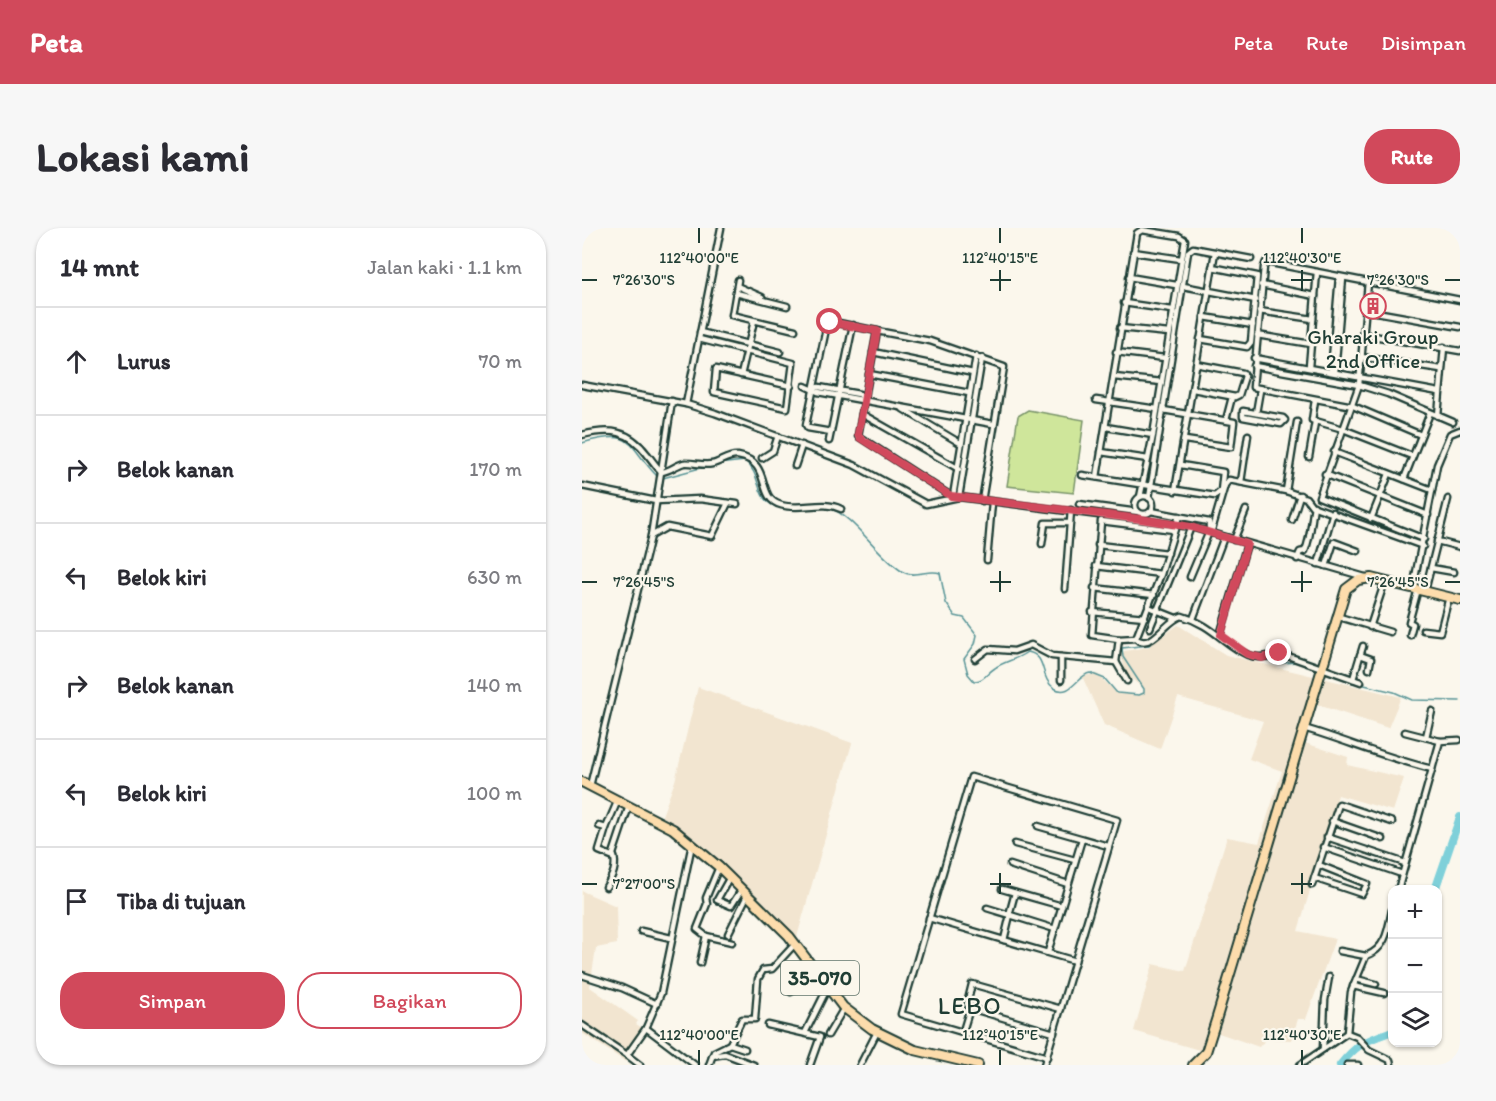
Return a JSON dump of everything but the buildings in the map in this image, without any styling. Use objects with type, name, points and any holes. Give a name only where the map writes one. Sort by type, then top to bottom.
[{"type":"main road","points":[[1193,1065],[1206,1052],[1346,589],[1358,580],[1371,578],[1460,600]]},
{"type":"main road","name":"35-070","points":[[584,784],[673,829],[719,867],[795,944],[827,989],[844,1008],[878,1032],[915,1050],[978,1065]]},
{"type":"street","points":[[686,404],[721,228]]},
{"type":"street","points":[[1096,477],[1137,233],[1142,230],[1182,237],[1185,240],[1153,435],[1140,497],[1135,503],[1140,515]]},
{"type":"street","points":[[1151,511],[1153,504],[1149,498],[1190,250],[1251,259]]},
{"type":"street","points":[[1133,252],[1181,259]]},
{"type":"street","points":[[1175,491],[1215,252]]},
{"type":"street","points":[[1421,435],[1353,406],[1253,387],[1254,358],[1266,262],[1460,300]]},
{"type":"street","points":[[1200,339],[1250,346],[1258,278],[1255,274],[1212,267]]},
{"type":"street","points":[[1309,367],[1317,272]]},
{"type":"street","points":[[1179,274],[1185,275]]},
{"type":"street","points":[[1129,277],[1176,285]]},
{"type":"street","points":[[1333,372],[1341,277]]},
{"type":"street","points":[[738,280],[732,315],[795,330]]},
{"type":"street","points":[[1368,282],[1359,385],[1353,406],[1325,474],[1319,497],[1424,539]]},
{"type":"street","points":[[1262,285],[1315,296]]},
{"type":"street","points":[[737,286],[774,303]]},
{"type":"street","points":[[1183,286],[1256,300]]},
{"type":"street","points":[[736,293],[787,306]]},
{"type":"street","points":[[1174,299],[1181,300]]},
{"type":"street","points":[[1124,303],[1172,310]]},
{"type":"street","points":[[1365,310],[1460,327]]},
{"type":"street","points":[[1259,311],[1313,319]]},
{"type":"street","points":[[1204,317],[1253,325]]},
{"type":"street","points":[[741,375],[754,321]]},
{"type":"street","points":[[831,432],[806,427],[828,324],[853,326],[930,341],[1004,368],[982,501]]},
{"type":"street","points":[[829,441],[853,326]]},
{"type":"street","points":[[1120,328],[1169,333]]},
{"type":"street","points":[[877,331],[858,434],[860,438],[954,496],[1086,512],[1140,515],[1151,511],[1209,522],[1210,533]]},
{"type":"street","points":[[700,333],[791,361],[791,386],[787,408],[714,392],[716,369],[791,386]]},
{"type":"street","points":[[1362,334],[1460,351]]},
{"type":"street","points":[[1257,335],[1311,344]]},
{"type":"street","points":[[699,339],[780,352]]},
{"type":"street","points":[[1438,416],[1444,347]]},
{"type":"street","points":[[873,352],[973,373]]},
{"type":"street","points":[[1116,352],[1166,358]]},
{"type":"street","points":[[954,496],[960,442],[973,373],[979,357]]},
{"type":"street","points":[[954,496],[963,470],[979,357]]},
{"type":"street","points":[[1361,357],[1441,369]]},
{"type":"street","points":[[1254,358],[1439,392]]},
{"type":"street","points":[[1193,389],[1232,397],[1239,395],[1244,373],[1196,364]]},
{"type":"street","points":[[1254,366],[1359,385],[1388,394],[1453,422],[1460,421]]},
{"type":"street","points":[[869,374],[969,393]]},
{"type":"street","points":[[1114,377],[1161,382]]},
{"type":"street","points":[[582,385],[686,404],[778,436],[854,465],[921,503],[934,503],[954,496]]},
{"type":"street","points":[[805,386],[839,393],[859,394],[866,399],[993,424]]},
{"type":"street","points":[[1256,413],[1260,390]]},
{"type":"street","points":[[1159,396],[1166,397]]},
{"type":"street","points":[[1226,420],[1232,397]]},
{"type":"street","points":[[1096,400],[1157,409]]},
{"type":"street","points":[[1315,400],[1311,419],[1315,422],[1343,429],[1413,456]]},
{"type":"street","points":[[584,784],[651,536],[672,401]]},
{"type":"street","points":[[898,406],[960,442]]},
{"type":"street","points":[[1163,410],[1226,420],[1235,424],[1231,447],[1185,440]]},
{"type":"street","points":[[1244,411],[1256,413],[1284,419],[1284,423],[1242,415],[1244,411]]},
{"type":"street","points":[[1404,479],[1430,413]]},
{"type":"street","points":[[862,414],[963,470]]},
{"type":"street","points":[[1286,491],[1298,422]]},
{"type":"street","points":[[1309,458],[1315,422]]},
{"type":"street","points":[[1419,590],[1432,490],[1442,449],[1457,430],[1453,422]]},
{"type":"street","points":[[1106,428],[1153,435]]},
{"type":"street","points":[[582,435],[606,431],[626,433],[644,449],[660,473]]},
{"type":"street","points":[[1241,482],[1248,435]]},
{"type":"street","points":[[762,458],[772,451],[778,436]]},
{"type":"street","points":[[795,466],[802,445]]},
{"type":"street","points":[[1101,452],[1148,459]]},
{"type":"street","points":[[1334,452],[1432,490]]},
{"type":"street","points":[[660,473],[684,463],[713,464],[728,457],[740,457],[757,464],[769,496],[780,505],[830,504],[841,509]]},
{"type":"street","points":[[1082,475],[1215,496],[1221,491],[1225,475],[1223,472],[1181,465]]},
{"type":"street","points":[[1325,474],[1428,515]]},
{"type":"street","points":[[1371,519],[1389,474]]},
{"type":"street","points":[[1190,577],[1210,533],[1227,482],[1241,482],[1299,495],[1314,506],[1379,532],[1423,546]]},
{"type":"street","points":[[582,486],[656,501],[700,499],[737,504]]},
{"type":"street","points":[[1292,520],[1299,495]]},
{"type":"street","points":[[1140,497],[1149,498]]},
{"type":"street","points":[[1410,635],[1413,625],[1409,622],[1419,590],[1431,568],[1448,500]]},
{"type":"street","points":[[987,560],[992,502]]},
{"type":"street","points":[[651,536],[667,527],[712,536],[728,503]]},
{"type":"street","points":[[1079,504],[1140,515],[1175,527]]},
{"type":"street","points":[[1086,505],[1086,512]]},
{"type":"street","points":[[1298,559],[1300,552],[1305,551],[1310,541],[1308,534],[1314,506]]},
{"type":"street","points":[[1065,589],[1071,510]]},
{"type":"street","points":[[1234,540],[1246,510]]},
{"type":"street","points":[[1318,564],[1333,512]]},
{"type":"street","points":[[1179,516],[1175,527],[1168,553],[1154,595],[1136,638],[1119,639],[1092,635],[1094,588],[1102,520],[1175,527],[1191,527],[1371,578]]},
{"type":"street","points":[[1041,544],[1046,523],[1070,523]]},
{"type":"street","points":[[1150,628],[1159,611],[1191,527]]},
{"type":"street","points":[[1193,619],[1224,537]]},
{"type":"street","points":[[1437,541],[1460,547]]},
{"type":"street","points":[[1326,566],[1334,542],[1358,551]]},
{"type":"street","points":[[1098,544],[1168,553]]},
{"type":"street","points":[[1221,635],[1247,544]]},
{"type":"street","points":[[1096,566],[1161,574]]},
{"type":"street","points":[[1431,568],[1455,572]]},
{"type":"street","points":[[1370,627],[1385,581]]},
{"type":"street","points":[[1094,588],[1154,595]]},
{"type":"street","points":[[1423,630],[1440,632],[1449,597]]},
{"type":"street","points":[[1151,608],[1176,618],[1193,619],[1221,635],[1247,654],[1262,658],[1279,653],[1320,670],[1361,682]]},
{"type":"street","points":[[1092,612],[1144,617]]},
{"type":"street","points":[[1336,616],[1390,632]]},
{"type":"street","points":[[1138,640],[1143,643],[1151,641],[1176,618]]},
{"type":"street","points":[[1119,639],[1116,662],[1127,681]]},
{"type":"street","points":[[975,659],[987,649],[1014,651],[1031,645],[1052,656],[1116,662]]},
{"type":"street","points":[[1353,679],[1363,646]]},
{"type":"street","points":[[1360,655],[1371,659],[1369,669]]},
{"type":"street","points":[[1061,657],[1061,680]]},
{"type":"street","points":[[1426,737],[1432,711]]},
{"type":"street","points":[[1303,728],[1348,741],[1367,751],[1432,769]]},
{"type":"street","points":[[1405,732],[1440,741],[1460,740]]},
{"type":"street","points":[[1399,885],[1440,741]]},
{"type":"street","points":[[1044,1065],[1047,1057],[1108,846],[1116,822],[1115,817],[971,777],[901,1014],[1047,1057]]},
{"type":"street","points":[[614,857],[598,850],[618,801]]},
{"type":"street","points":[[1312,885],[1339,804],[1392,822]]},
{"type":"street","points":[[606,887],[613,874],[617,839],[629,807]]},
{"type":"street","points":[[1332,821],[1383,838]]},
{"type":"street","points":[[599,826],[606,828]]},
{"type":"street","points":[[1038,826],[1108,846]]},
{"type":"street","points":[[1327,837],[1405,863]]},
{"type":"street","points":[[1048,952],[1082,839]]},
{"type":"street","points":[[627,1055],[646,1028],[657,1004],[692,844]]},
{"type":"street","points":[[1015,844],[1075,860]]},
{"type":"street","points":[[1323,848],[1402,874]]},
{"type":"street","points":[[1010,865],[1068,884]]},
{"type":"street","points":[[1314,878],[1364,893],[1367,882],[1319,865]]},
{"type":"street","points":[[719,867],[706,896],[707,904],[697,929],[706,936],[732,942]]},
{"type":"street","points":[[730,877],[717,898],[719,903],[731,906],[745,891]]},
{"type":"street","points":[[1002,889],[1062,906]]},
{"type":"street","points":[[728,934],[745,891]]},
{"type":"street","points":[[1004,940],[1015,893]]},
{"type":"street","points":[[987,908],[1055,929]]},
{"type":"street","points":[[928,918],[1075,961]]},
{"type":"street","points":[[1340,951],[1366,956],[1374,953],[1383,945],[1388,926]]},
{"type":"street","points":[[641,931],[671,938]]},
{"type":"street","points":[[700,963],[706,936]]},
{"type":"street","points":[[709,1065],[713,1055],[730,1044],[742,1019],[755,1019],[758,979],[763,969],[772,969],[795,944]]},
{"type":"street","points":[[1301,1065],[1347,1033],[1353,986],[1366,956]]},
{"type":"street","points":[[791,992],[813,969]]},
{"type":"street","points":[[582,975],[622,988],[657,1004]]},
{"type":"street","points":[[1323,1049],[1324,1000],[1329,977]]},
{"type":"street","points":[[1356,980],[1376,984]]},
{"type":"street","points":[[963,1031],[970,1008],[968,999],[971,986],[975,984],[1061,1009]]},
{"type":"street","points":[[1353,986],[1384,993]]},
{"type":"street","points":[[805,1032],[827,989]]},
{"type":"street","points":[[828,1035],[844,1008]]},
{"type":"street","points":[[970,1008],[1054,1033]]},
{"type":"street","points":[[582,1025],[640,1065]]},
{"type":"street","points":[[768,1025],[805,1032],[820,1038],[810,1065]]},
{"type":"street","points":[[646,1028],[688,1063],[695,1065]]},
{"type":"street","points":[[860,1065],[878,1032]]},
{"type":"street","points":[[1347,1033],[1357,1037],[1364,1045],[1390,1060],[1391,1065]]},
{"type":"street","points":[[730,1044],[745,1049]]},
{"type":"street","points":[[713,1055],[725,1054],[754,1065]]},
{"type":"street","points":[[1347,1065],[1358,1065]]},
{"type":"shaded area","points":[[1178,625],[1226,655],[1401,697],[1388,728],[1315,704],[1302,742],[1348,757],[1347,765],[1404,778],[1393,811],[1338,795],[1298,931],[1335,939],[1306,1019],[1298,1019],[1291,1040],[1266,1039],[1259,1047],[1213,1031],[1206,1052],[1134,1031],[1153,964],[1185,971],[1227,837],[1259,843],[1282,771],[1249,759],[1263,721],[1178,697],[1160,749],[1104,725],[1082,676],[1097,674],[1117,693],[1141,695],[1144,689],[1127,675],[1120,652],[1148,647]]},
{"type":"shaded area","points":[[698,687],[852,743],[795,944],[732,872],[660,821],[675,781]]},
{"type":"shaded area","points":[[582,891],[616,906],[617,944],[596,948],[590,987],[638,1021],[636,1024],[645,1030],[626,1062],[582,1033]]},
{"type":"green space","points":[[1028,410],[1084,420],[1074,493],[1007,486],[1018,416]]},
{"type":"waterway","points":[[582,443],[613,437],[629,442],[658,477]]},
{"type":"waterway","points":[[718,464],[745,461],[751,468],[764,498],[778,507],[791,509]]},
{"type":"waterway","points":[[663,478],[704,467]]},
{"type":"waterway","points":[[813,508],[824,508]]},
{"type":"waterway","points":[[828,508],[846,518],[903,572],[907,574],[940,573],[946,603],[955,616],[964,618],[977,635],[975,644],[964,659],[968,674],[974,681],[980,680],[998,666],[1027,652],[1038,657],[1046,679],[1054,688],[1065,690],[1090,673],[1105,679],[1117,693],[1139,695],[1144,693],[1144,689],[1123,657],[1122,648],[1149,645],[1154,640]]},
{"type":"waterway","points":[[1242,654],[1251,658]]},
{"type":"waterway","points":[[1259,659],[1281,663],[1299,662]]},
{"type":"waterway","points":[[1340,677],[1349,680]]},
{"type":"waterway","points":[[1360,684],[1394,692],[1412,700],[1460,701]]},
{"type":"waterway","points":[[1437,885],[1460,817]]},
{"type":"waterway","points":[[1340,1065],[1363,1043],[1388,1033]]},
{"type":"place","name":"Gharaki Group 2nd Office","points":[[1373,306]]},
{"type":"district","name":"LEBO","points":[[970,1005]]},
{"type":"route","points":[[830,322],[877,331],[858,434],[860,438],[951,496],[1191,527],[1247,544],[1221,635],[1247,654],[1266,658],[1279,653]]}]
